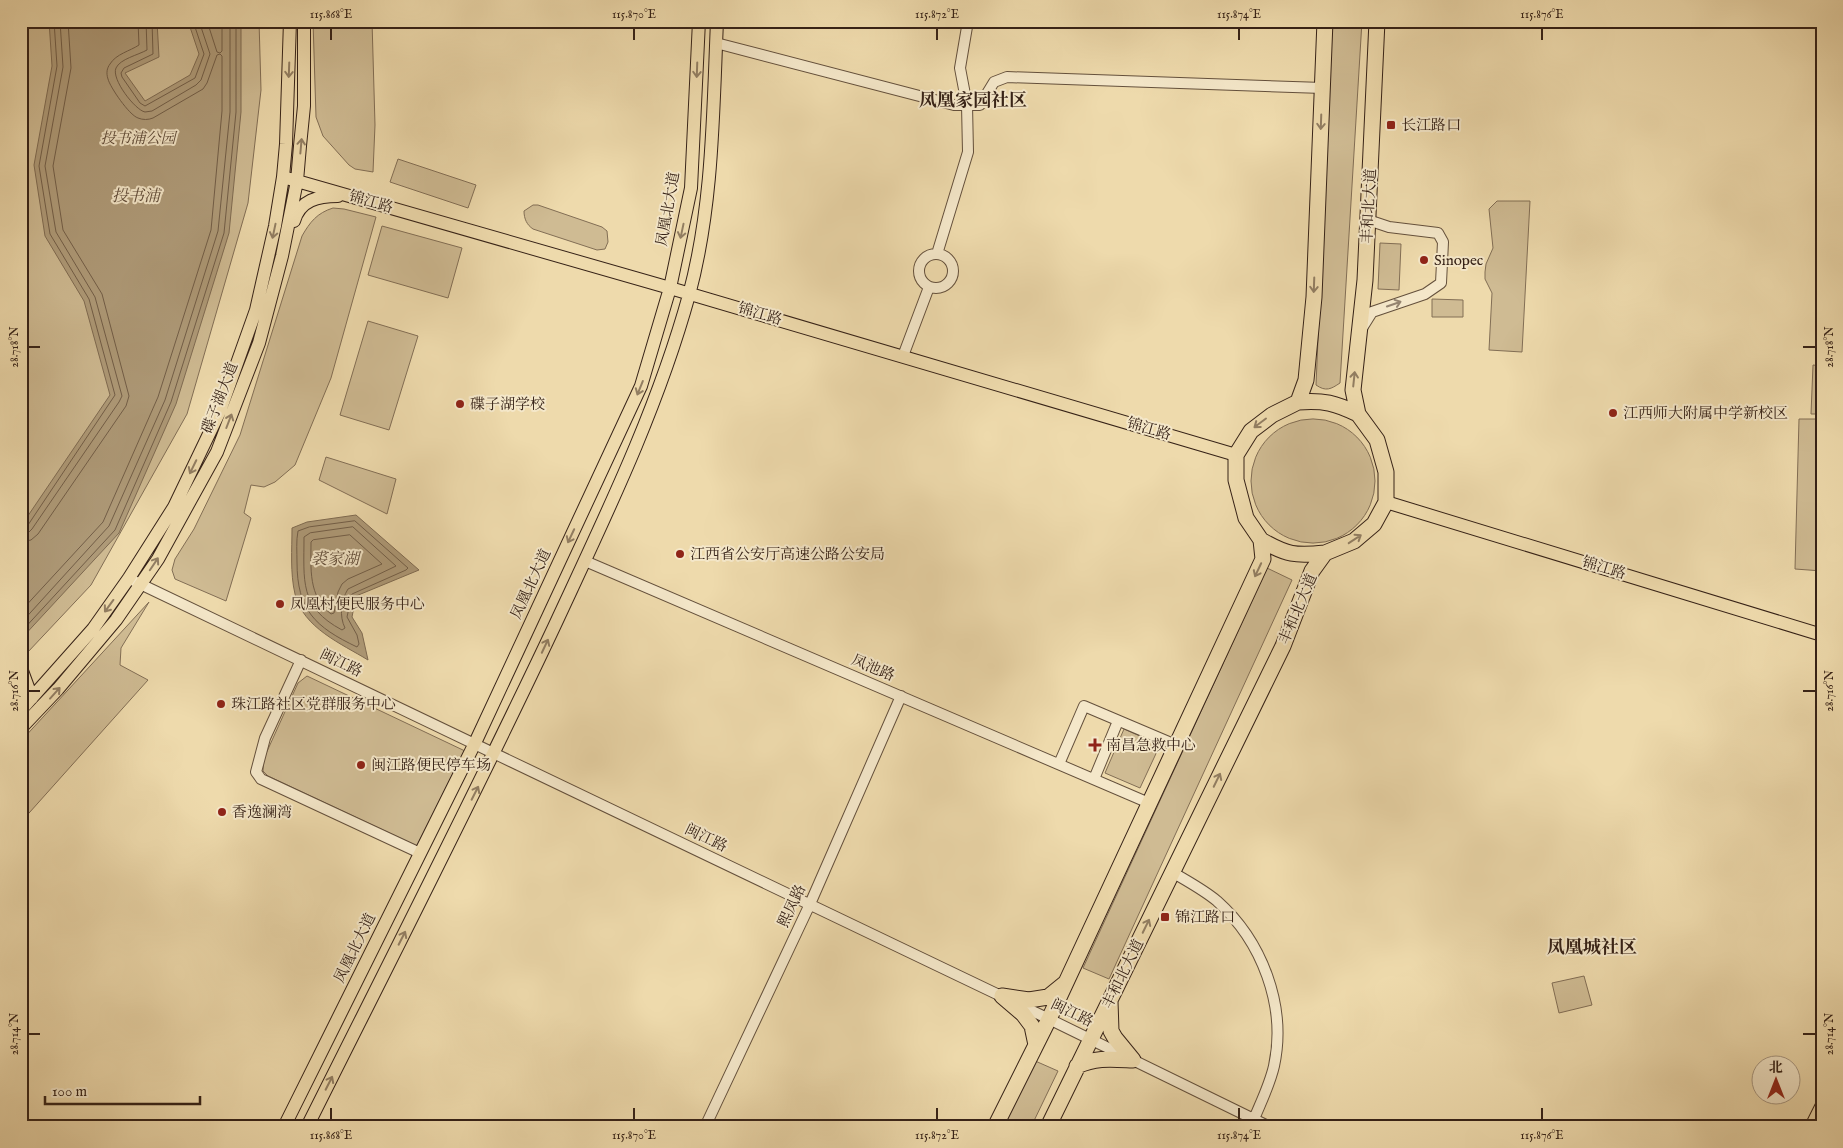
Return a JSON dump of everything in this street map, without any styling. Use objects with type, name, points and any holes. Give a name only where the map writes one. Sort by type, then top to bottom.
[{"type":"highway","points":[[1298,402],[1306,380],[1314,297],[1325,21]]},
{"type":"highway","name":"丰和北大道","points":[[1048,1127],[1283,646],[1312,571],[1324,554],[1354,541],[1374,524],[1386,502],[1386,472],[1377,440],[1358,414],[1353,390],[1365,280],[1377,21]]},
{"type":"highway","points":[[1324,554],[1300,556],[1278,549],[1261,540],[1246,518],[1236,480],[1236,455],[1251,431],[1272,415],[1298,402],[1314,401],[1337,404],[1358,414]]},
{"type":"highway","points":[[995,1127],[1066,983],[1263,559],[1261,540]]},
{"type":"highway","points":[[1002,996],[1029,1000],[1048,997],[1066,983]]},
{"type":"highway","points":[[1002,996],[1023,1014],[1032,1026],[1036,1045]]},
{"type":"highway","points":[[1110,1000],[1111,1031],[1133,1060]]},
{"type":"highway","points":[[1077,1066],[1090,1060],[1099,1059],[1133,1060]]},
{"type":"main road","name":"碟子湖大道","points":[[21,728],[58,689],[116,620],[174,507],[220,411],[256,310],[275,226],[283,177],[290,21]]},
{"type":"main road","name":"碟子湖大道","points":[[21,710],[135,581],[158,559],[217,452],[259,343],[282,256],[297,181],[304,106],[304,21]]},
{"type":"main road","name":"凤凰北大道","points":[[284,1127],[475,743],[641,386],[670,288],[691,188],[699,21]]},
{"type":"main road","points":[[307,1127],[495,753],[626,472],[660,386],[689,293],[704,222],[712,143],[717,21]]},
{"type":"main road","name":"锦江路","points":[[283,177],[689,293],[1236,455]]},
{"type":"main road","points":[[282,256],[296,214],[301,206],[315,198],[329,196],[353,197]]},
{"type":"main road","name":"锦江路","points":[[1386,502],[1822,635]]},
{"type":"main road","points":[[21,668],[32,698]]},
{"type":"main road","points":[[1811,1127],[1822,1105]]},
{"type":"street","points":[[937,254],[968,152],[967,105],[960,68],[968,21]]},
{"type":"street","points":[[716,43],[954,105],[980,104],[994,82],[1007,77],[1322,88]]},
{"type":"street","points":[[1359,333],[1372,312],[1425,294],[1441,283],[1443,242],[1438,233],[1388,227],[1368,220]]},
{"type":"street","points":[[943,255],[951,263],[952,275],[946,285],[935,288],[929,287],[921,280],[919,264],[926,256],[943,255]]},
{"type":"street","points":[[903,356],[929,287]]},
{"type":"street","name":"凤池路","points":[[585,561],[1149,803]]},
{"type":"street","name":"闽江路","points":[[135,581],[1002,996],[1270,1127]]},
{"type":"street","points":[[301,660],[265,738],[256,772],[261,779],[420,853]]},
{"type":"street","name":"熙凤路","points":[[706,1127],[810,904],[901,696]]},
{"type":"street","points":[[1059,764],[1084,706],[1176,745]]},
{"type":"street","points":[[1094,779],[1118,720]]},
{"type":"street","points":[[1172,872],[1216,900],[1235,919],[1252,942],[1264,966],[1278,1022],[1277,1045],[1274,1066],[1254,1119]]},
{"type":"green space","name":"投书浦","points":[[21,21],[259,21],[261,90],[248,203],[187,414],[91,585],[27,653],[21,642]]},
{"type":"green space","points":[[313,21],[372,21],[375,125],[373,172],[355,169],[349,165],[323,136],[316,117]]},
{"type":"green space","points":[[1332,21],[1362,21],[1340,383],[1326,389],[1316,385]]},
{"type":"green space","points":[[1390,21],[1525,21],[1520,28],[1390,23]]},
{"type":"green space","points":[[398,159],[476,185],[468,208],[390,182]]},
{"type":"green space","points":[[1497,201],[1530,201],[1522,352],[1489,350],[1492,293],[1485,279],[1485,272],[1486,264],[1493,248],[1489,209]]},
{"type":"green space","points":[[533,205],[538,205],[602,227],[607,231],[608,242],[605,249],[597,250],[533,229],[526,222],[524,211]]},
{"type":"green space","points":[[333,208],[376,217],[331,378],[295,465],[275,482],[264,487],[251,485],[244,513],[251,518],[226,601],[175,579],[172,570],[175,559],[194,529],[240,435],[302,236],[314,219]]},
{"type":"green space","points":[[382,226],[462,248],[448,298],[368,275]]},
{"type":"green space","points":[[1380,243],[1401,244],[1399,290],[1378,289]]},
{"type":"green space","points":[[1432,299],[1463,300],[1463,317],[1432,317]]},
{"type":"green space","points":[[368,321],[418,336],[389,430],[340,415]]},
{"type":"green space","points":[[1813,365],[1822,366],[1822,414],[1811,414]]},
{"type":"green space","points":[[1313,419],[1337,423],[1357,437],[1371,457],[1375,481],[1371,505],[1357,525],[1337,539],[1313,543],[1289,539],[1269,525],[1255,505],[1251,481],[1255,457],[1269,437],[1289,423]]},
{"type":"green space","points":[[1799,419],[1822,419],[1822,571],[1795,569]]},
{"type":"green space","points":[[326,457],[396,479],[387,514],[319,480]]},
{"type":"green space","points":[[1267,568],[1292,580],[1109,979],[1083,968]]},
{"type":"green space","points":[[149,602],[121,648],[120,665],[148,680],[21,822],[21,741]]},
{"type":"green space","name":"闽江路便民停车场","points":[[307,676],[465,751],[417,846],[268,776],[263,771],[264,758],[298,683]]},
{"type":"green space","points":[[1124,729],[1160,745],[1140,788],[1105,773]]},
{"type":"green space","points":[[1584,976],[1592,1005],[1559,1013],[1552,983]]},
{"type":"green space","points":[[1033,1060],[1058,1071],[1031,1127],[1001,1127]]},
{"type":"water","name":"投书浦","points":[[49,21],[157,21],[159,57],[125,73],[145,101],[190,75],[199,54],[188,21],[241,21],[241,112],[229,233],[176,404],[119,533],[21,639],[21,526],[110,395],[84,301],[45,236],[34,165],[52,66]]},
{"type":"water","name":"裘家湖","points":[[356,515],[419,570],[356,596],[352,617],[362,633],[368,660],[315,626],[299,606],[292,578],[292,528],[307,522]]},
{"type":"place","name":"长江路口","points":[[1391,125]]},
{"type":"place","name":"Sinopec","points":[[1424,260]]},
{"type":"place","name":"碟子湖学校","points":[[460,404]]},
{"type":"place","name":"江西师大附属中学新校区","points":[[1613,413]]},
{"type":"place","name":"江西省公安厅高速公路公安局","points":[[680,554]]},
{"type":"place","name":"凤凰村便民服务中心","points":[[280,604]]},
{"type":"place","name":"珠江路社区党群服务中心","points":[[221,704]]},
{"type":"place","name":"南昌急救中心","points":[[1095,745]]},
{"type":"place","name":"闽江路便民停车场","points":[[361,765]]},
{"type":"place","name":"香逸澜湾","points":[[222,812]]},
{"type":"place","name":"锦江路口","points":[[1165,917]]},
{"type":"district","name":"凤凰家园社区","points":[[973,101]]},
{"type":"district","name":"凤凰城社区","points":[[1592,948]]},
{"type":"park label","name":"投书浦公园","points":[[138,138]]}]
